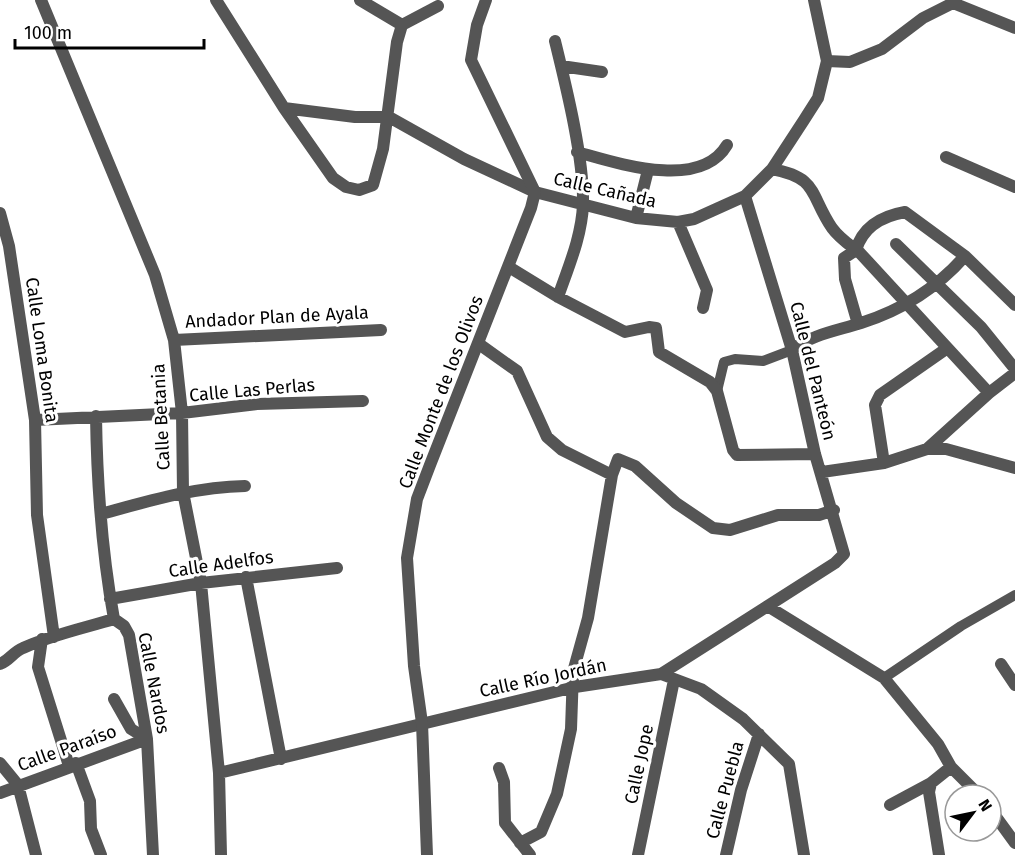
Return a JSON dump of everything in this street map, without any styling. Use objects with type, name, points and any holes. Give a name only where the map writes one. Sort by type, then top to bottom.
[{"type":"street","name":"Calle Betania","points":[[41,0],[155,275],[174,340],[182,413],[183,492],[201,582],[219,773],[221,855]]},
{"type":"street","points":[[216,0],[284,108],[333,178],[346,187],[359,190],[373,185],[389,117],[393,64],[402,25],[438,6]]},
{"type":"street","points":[[360,0],[402,25]]},
{"type":"street","points":[[486,0],[477,25],[471,60],[535,192]]},
{"type":"street","name":"Calle Cañada","points":[[284,108],[356,117],[389,117],[464,159],[535,192],[636,218],[678,222],[694,219],[745,196],[772,169],[818,98],[827,62],[814,0]]},
{"type":"street","points":[[827,62],[850,62],[882,49],[923,18],[953,3],[1015,28]]},
{"type":"street","points":[[555,41],[577,152],[583,204],[580,227],[558,297]]},
{"type":"street","points":[[561,66],[602,72]]},
{"type":"street","points":[[577,152],[648,170],[682,169],[706,164],[721,155],[727,145]]},
{"type":"street","points":[[946,157],[1015,187]]},
{"type":"street","points":[[772,169],[793,173],[804,179],[833,230],[856,250],[988,393]]},
{"type":"street","points":[[636,218],[648,170]]},
{"type":"street","name":"Calle Monte de los Olivos","points":[[427,855],[422,723],[414,666],[407,558],[417,499],[535,192]]},
{"type":"street","name":"Calle del Panteón","points":[[745,196],[792,350],[815,454],[834,510],[844,554]]},
{"type":"street","points":[[858,324],[844,279],[844,258],[856,250],[864,231],[879,220],[905,212],[965,256],[1015,305]]},
{"type":"street","name":"Calle Loma Bonita","points":[[0,213],[9,246],[35,420],[38,515],[48,638],[38,667],[73,765],[90,801],[92,829],[101,855]]},
{"type":"street","points":[[678,222],[707,290],[703,308]]},
{"type":"street","points":[[896,244],[981,327],[1015,371],[927,449]]},
{"type":"street","points":[[717,391],[724,362],[735,359],[763,361],[792,350],[807,339],[858,324],[905,304],[938,285],[965,256]]},
{"type":"street","points":[[508,267],[624,332],[649,327],[656,328],[659,352],[710,382],[717,391],[733,450],[737,455],[743,457],[815,454]]},
{"type":"street","name":"Andador Plan de Ayala","points":[[174,340],[381,330]]},
{"type":"street","points":[[478,344],[517,371],[539,425],[547,437],[562,450],[612,475]]},
{"type":"street","points":[[884,463],[875,405],[880,395],[946,349]]},
{"type":"street","name":"Calle Las Perlas","points":[[35,420],[182,413],[257,404],[363,401]]},
{"type":"street","name":"Calle Nardos","points":[[96,416],[101,514],[110,599],[114,619],[124,626],[129,635],[147,738],[153,855]]},
{"type":"street","points":[[822,472],[884,463],[927,449],[946,449],[1015,468]]},
{"type":"street","points":[[520,843],[541,832],[557,794],[571,729],[575,687],[573,672],[588,618],[612,475],[618,459],[635,466],[676,503],[713,528],[730,530],[778,515],[819,515],[834,510]]},
{"type":"street","points":[[101,514],[183,492],[214,487],[245,486]]},
{"type":"street","name":"Calle Río Jordán","points":[[219,773],[348,744],[422,723],[575,687],[661,674],[769,607],[835,563],[844,554]]},
{"type":"street","name":"Calle Adelfos","points":[[110,599],[201,582],[337,568]]},
{"type":"street","points":[[246,577],[281,759]]},
{"type":"street","points":[[884,678],[961,626],[1015,595]]},
{"type":"street","points":[[769,607],[884,678],[938,744],[951,767],[967,783]]},
{"type":"street","points":[[0,664],[10,660],[18,649],[114,619]]},
{"type":"street","points":[[1001,664],[1015,685]]},
{"type":"street","points":[[661,674],[700,689],[742,718],[789,764],[804,855]]},
{"type":"street","name":"Calle Jope","points":[[638,855],[675,680]]},
{"type":"street","points":[[114,699],[131,729],[147,738]]},
{"type":"street","name":"Calle Puebla","points":[[726,855],[741,790],[759,734]]},
{"type":"street","name":"Calle Paraíso","points":[[0,793],[147,738]]},
{"type":"street","points":[[0,763],[18,785],[36,855]]},
{"type":"street","points":[[890,805],[931,783],[951,767]]},
{"type":"street","points":[[499,768],[504,782],[505,823],[530,855]]},
{"type":"street","points":[[931,783],[928,792],[939,855]]},
{"type":"street","points":[[1003,826],[1015,843]]}]
